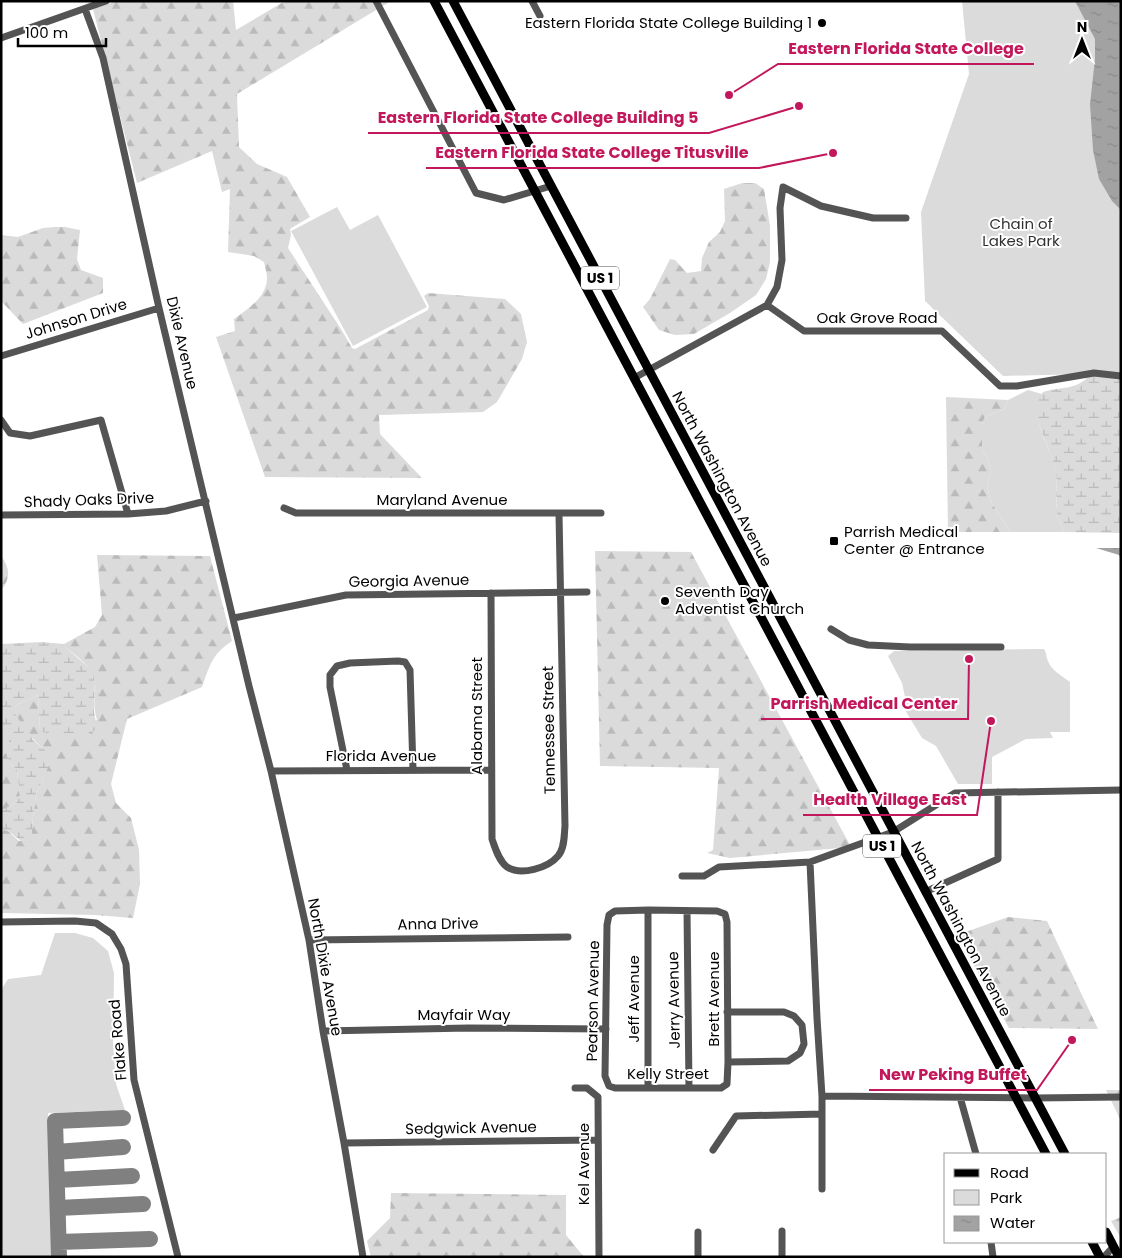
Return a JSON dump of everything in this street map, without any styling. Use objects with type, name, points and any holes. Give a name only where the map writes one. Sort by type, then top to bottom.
[{"type":"main road","name":"North Washington Avenue","points":[[434,1],[1045,1153]]},
{"type":"main road","name":"North Washington Avenue","points":[[453,1],[1064,1153]]},
{"type":"main road","points":[[781,656],[796,648]]},
{"type":"main road","points":[[1107,1234],[1119,1257]]},
{"type":"main road","points":[[1093,1243],[1102,1257]]},
{"type":"street","points":[[1,38],[106,1]]},
{"type":"street","points":[[376,1],[476,193],[504,200],[551,186]]},
{"type":"street","points":[[532,1],[540,16]]},
{"type":"street","name":"Dixie Avenue","points":[[85,8],[103,58],[249,686]]},
{"type":"street","points":[[634,378],[767,306],[777,287],[782,260],[780,208],[783,187],[821,206],[874,218],[906,218]]},
{"type":"street","name":"Oak Grove Road","points":[[767,306],[804,331],[942,331],[1000,386],[1017,386],[1094,373],[1121,376]]},
{"type":"street","name":"Johnson Drive","points":[[1,356],[160,308]]},
{"type":"street","points":[[1,420],[10,433],[30,436],[100,420],[128,514]]},
{"type":"street","name":"Shady Oaks Drive","points":[[1,515],[128,514],[166,511],[206,501]]},
{"type":"street","name":"Maryland Avenue","points":[[284,508],[296,513],[601,513]]},
{"type":"street","name":"Tennessee Street","points":[[492,840],[498,854],[508,867],[527,872],[544,866],[558,856],[563,844],[565,826],[559,514]]},
{"type":"street","name":"Georgia Avenue","points":[[234,618],[346,595],[587,592]]},
{"type":"street","name":"Alabama Street","points":[[491,593],[490,770],[492,840]]},
{"type":"street","points":[[831,629],[849,640],[868,645],[1000,647]]},
{"type":"street","points":[[347,770],[330,687],[330,675],[337,666],[350,663],[405,662],[410,670],[414,770]]},
{"type":"street","name":"North Dixie Avenue","points":[[249,686],[271,771],[309,940],[322,1030],[344,1143],[363,1257]]},
{"type":"street","name":"Florida Avenue","points":[[271,771],[490,770]]},
{"type":"street","points":[[682,876],[704,876],[719,867],[810,862],[893,832],[956,793],[1121,790]]},
{"type":"street","points":[[926,892],[998,859],[998,792]]},
{"type":"street","points":[[810,862],[816,1009],[822,1096],[822,1189]]},
{"type":"street","points":[[648,910],[687,911]]},
{"type":"street","name":"Pearson Avenue","points":[[609,1086],[605,1076],[607,926],[609,915],[615,911],[648,910]]},
{"type":"street","name":"Jeff Avenue","points":[[648,910],[648,1088]]},
{"type":"street","name":"Brett Avenue","points":[[687,911],[717,911],[725,914],[727,922],[727,1084]]},
{"type":"street","name":"Jerry Avenue","points":[[687,911],[689,1088]]},
{"type":"street","name":"Flake Road","points":[[1,922],[75,920],[96,923],[112,934],[121,949],[126,964],[134,1080],[178,1257]]},
{"type":"street","name":"Anna Drive","points":[[309,940],[568,937]]},
{"type":"street","points":[[727,1012],[784,1012],[794,1016],[802,1025],[804,1044],[800,1053],[788,1061],[728,1062]]},
{"type":"street","name":"Mayfair Way","points":[[322,1030],[468,1028],[606,1030]]},
{"type":"street","name":"Kelly Street","points":[[609,1086],[615,1088],[721,1088],[727,1084]]},
{"type":"street","name":"Kel Avenue","points":[[575,1088],[587,1088],[598,1097],[598,1257]]},
{"type":"street","points":[[822,1096],[1121,1097]]},
{"type":"street","points":[[960,1097],[976,1153]]},
{"type":"street","points":[[713,1150],[736,1116],[822,1114]]},
{"type":"street","name":"Sedgwick Avenue","points":[[344,1143],[598,1140]]},
{"type":"street","points":[[698,1232],[698,1257]]},
{"type":"street","points":[[782,1232],[782,1257]]},
{"type":"street","points":[[992,1243],[993,1257]]},
{"type":"street","points":[[1102,1257],[1113,1246]]},
{"type":"green space","points":[[116,1],[233,1],[236,30],[285,1],[391,1],[237,94],[239,147],[257,164],[287,177],[310,217],[290,229],[291,235],[288,248],[352,348],[355,349],[428,310],[429,306],[424,296],[428,293],[505,299],[521,314],[527,342],[522,359],[497,402],[483,412],[379,415],[380,434],[422,478],[265,477],[216,337],[235,331],[234,319],[251,307],[264,291],[267,278],[264,262],[254,256],[228,252],[230,189],[222,192],[212,151],[137,183],[93,9]]},
{"type":"green space","name":"Chain of Lakes Park","points":[[962,1],[1121,1],[1121,373],[1003,376],[925,301],[921,212],[969,74]]},
{"type":"green space","points":[[742,183],[755,183],[764,189],[770,226],[770,262],[766,279],[756,295],[694,334],[675,335],[659,330],[643,307],[650,299],[670,259],[675,260],[687,273],[701,271],[702,258],[709,242],[720,232],[725,221],[724,189]]},
{"type":"green space","points":[[337,207],[350,230],[378,215],[427,307],[353,346],[291,231]]},
{"type":"green space","points":[[55,227],[80,230],[77,259],[81,270],[103,278],[103,293],[23,324],[1,301],[1,235],[18,237],[43,228]]},
{"type":"green space","points":[[1089,376],[1121,376],[1121,533],[1064,532],[1056,504],[1056,472],[1037,417],[1037,402],[1043,392],[1073,386],[1084,381]]},
{"type":"green space","points":[[1028,390],[1042,394],[1038,403],[1039,423],[1056,471],[1057,514],[1064,532],[1010,532],[991,502],[987,486],[991,471],[988,459],[982,450],[982,424],[985,417],[1004,409],[1008,400]]},
{"type":"green space","points":[[946,397],[1008,400],[1004,409],[985,417],[982,424],[982,450],[988,459],[991,471],[987,486],[991,502],[1010,532],[948,532]]},
{"type":"green space","points":[[595,551],[691,552],[851,847],[730,858],[707,853],[713,850],[719,768],[600,766]]},
{"type":"green space","points":[[97,555],[210,556],[232,641],[216,655],[202,687],[127,719],[111,784],[116,803],[131,818],[139,850],[140,884],[133,918],[95,915],[1,913],[1,829],[8,831],[19,841],[32,841],[36,794],[44,778],[45,750],[28,734],[14,714],[16,705],[38,695],[40,730],[97,720],[94,701],[94,677],[88,667],[64,644],[95,627],[102,615]]},
{"type":"green space","points":[[1,556],[8,569],[8,577],[1,590]]},
{"type":"green space","points":[[42,642],[64,644],[65,647],[92,670],[95,683],[94,712],[97,728],[92,733],[78,737],[47,733],[40,731],[38,695],[16,705],[15,714],[34,741],[45,750],[50,762],[36,794],[32,841],[27,845],[12,834],[1,829],[1,811],[16,803],[20,796],[17,770],[5,753],[9,746],[9,737],[1,734],[1,644]]},
{"type":"green space","points":[[1044,649],[1049,664],[1057,673],[1070,682],[1070,732],[1050,732],[1053,738],[1026,739],[992,757],[992,784],[958,784],[936,746],[922,738],[905,710],[902,683],[888,656],[894,651]]},
{"type":"green space","points":[[1,734],[9,736],[11,764],[17,770],[20,796],[16,803],[1,811]]},
{"type":"green space","points":[[1008,917],[1047,921],[1098,1029],[1009,1028],[957,935]]},
{"type":"green space","points":[[55,933],[75,933],[93,938],[108,951],[114,973],[113,1042],[116,1084],[125,1110],[48,1113],[53,1257],[1,1257],[1,990],[8,979],[41,975]]},
{"type":"green space","points":[[1106,1090],[1121,1090],[1121,1121]]},
{"type":"green space","points":[[391,1193],[566,1195],[566,1235],[584,1257],[371,1257],[367,1241],[390,1218]]},
{"type":"green space","points":[[1121,1217],[1121,1238],[1111,1221]]},
{"type":"water","points":[[1075,1],[1121,1],[1121,210],[1112,201],[1099,179],[1093,150],[1090,104],[1095,59],[1095,39]]},
{"type":"water","points":[[1096,548],[1121,548],[1121,559],[1119,555]]},
{"type":"taxiway","points":[[59,1257],[55,1121],[123,1118]]},
{"type":"taxiway","points":[[56,1152],[123,1147]]},
{"type":"taxiway","points":[[57,1180],[132,1176]]},
{"type":"taxiway","points":[[58,1208],[143,1204]]},
{"type":"taxiway","points":[[59,1242],[150,1239]]},
{"type":"place","name":"Eastern Florida State College Building 1","points":[[822,23]]},
{"type":"place","name":"Eastern Florida State College","points":[[729,95]]},
{"type":"place","name":"Eastern Florida State College Building 5","points":[[799,106]]},
{"type":"place","name":"Eastern Florida State College Titusville","points":[[833,153]]},
{"type":"place","name":"Parrish Medical Center @ Entrance","points":[[834,541]]},
{"type":"place","name":"Seventh Day Adventist Church","points":[[665,601]]},
{"type":"place","name":"Parrish Medical Center","points":[[969,659]]},
{"type":"place","name":"Health Village East","points":[[991,721]]},
{"type":"place","name":"New Peking Buffet","points":[[1072,1040]]}]
